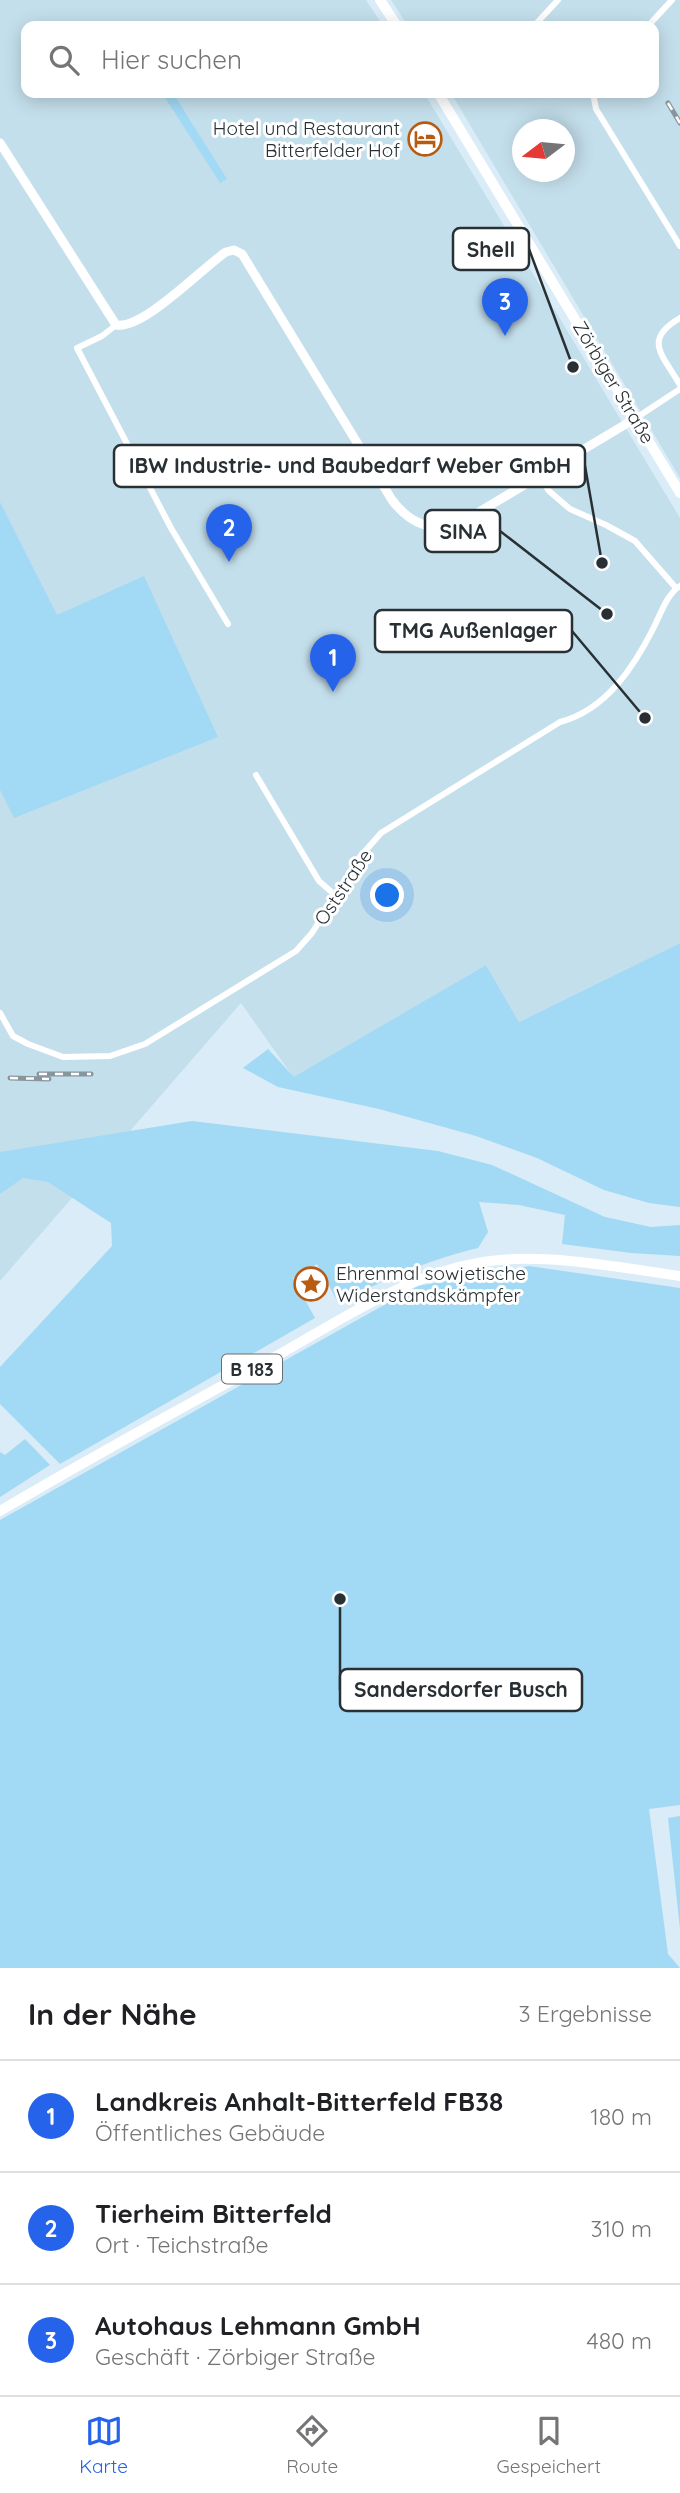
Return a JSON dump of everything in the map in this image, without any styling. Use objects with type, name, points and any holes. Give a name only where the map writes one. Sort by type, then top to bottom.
[{"type":"main road","points":[[380,0],[394,21]]},
{"type":"main road","name":"Zörbiger Straße","points":[[443,98],[680,492]]},
{"type":"main road","name":"B 183","points":[[0,1511],[352,1314],[433,1274],[477,1263],[524,1259],[680,1276]]},
{"type":"street","points":[[539,21],[558,0]]},
{"type":"street","points":[[653,21],[672,0]]},
{"type":"street","points":[[594,98],[596,109],[680,246]]},
{"type":"street","points":[[0,143],[116,325]]},
{"type":"street","points":[[228,624],[171,528],[77,348],[103,336],[116,325],[126,324],[146,315],[220,256],[234,250],[246,259],[392,500],[402,513],[433,528],[448,527],[464,521],[538,474],[636,418],[680,387],[658,344],[663,329],[680,318]]},
{"type":"street","points":[[538,474],[549,491],[570,509],[635,541],[678,587]]},
{"type":"street","name":"Oststraße","points":[[0,1013],[13,1036],[55,1055],[72,1058],[99,1057],[134,1049],[286,958],[312,933],[370,845],[396,822],[560,722],[577,716],[600,701],[622,678],[639,654],[670,594],[678,587]]},
{"type":"street","points":[[256,775],[319,881],[335,895]]},
{"type":"shaded area","points":[[0,0],[366,0],[380,21],[21,21],[21,98],[427,98],[680,518],[680,943],[519,1022],[486,965],[294,1078],[241,1003],[0,1281]]},
{"type":"shaded area","points":[[391,0],[680,0],[680,478],[454,98],[659,98],[659,21],[405,21]]},
{"type":"shaded area","points":[[165,98],[176,98],[227,179],[220,183]]},
{"type":"shaded area","points":[[0,502],[57,615],[144,576],[218,737],[14,818],[0,790]]},
{"type":"shaded area","points":[[680,943],[680,1207],[649,1203],[604,1190],[537,1158],[476,1136],[379,1109],[278,1087],[243,1068],[268,1049],[294,1077],[486,965],[519,1022]]},
{"type":"shaded area","points":[[192,1121],[438,1151],[492,1165],[605,1217],[651,1227],[680,1225],[680,1256],[562,1244],[565,1215],[519,1205],[479,1202],[488,1232],[478,1248],[406,1271],[339,1304],[317,1264],[293,1278],[315,1318],[60,1464],[0,1404],[0,1367],[112,1246],[111,1223],[48,1182],[23,1178],[0,1194],[0,1152]]},
{"type":"shaded area","points":[[529,1266],[680,1288],[680,1805],[649,1809],[668,1954],[680,1968],[0,1968],[0,1520],[418,1286]]},
{"type":"shaded area","points":[[25,1439],[50,1465],[0,1497],[0,1452],[5,1455]]},
{"type":"shaded area","points":[[680,1816],[680,1929],[668,1818]]},
{"type":"railway","points":[[668,103],[680,123]]},
{"type":"railway","points":[[39,1074],[91,1074]]},
{"type":"railway","points":[[10,1078],[49,1079]]},
{"type":"place","name":"Hotel und Restaurant Bitterfelder Hof","points":[[425,139]]},
{"type":"place","name":"Autohaus Lehmann GmbH","points":[[505,336]]},
{"type":"place","name":"Shell","points":[[573,367]]},
{"type":"place","name":"Tierheim Bitterfeld","points":[[229,562]]},
{"type":"place","name":"IBW Industrie- und Baubedarf Weber GmbH","points":[[602,563]]},
{"type":"place","name":"SINA","points":[[607,614]]},
{"type":"place","name":"Landkreis Anhalt-Bitterfeld FB38","points":[[333,692]]},
{"type":"place","name":"TMG Außenlager","points":[[645,718]]},
{"type":"place","name":"Ehrenmal sowjetische Widerstandskämpfer","points":[[311,1284]]},
{"type":"place","name":"Sandersdorfer Busch","points":[[340,1599]]}]
